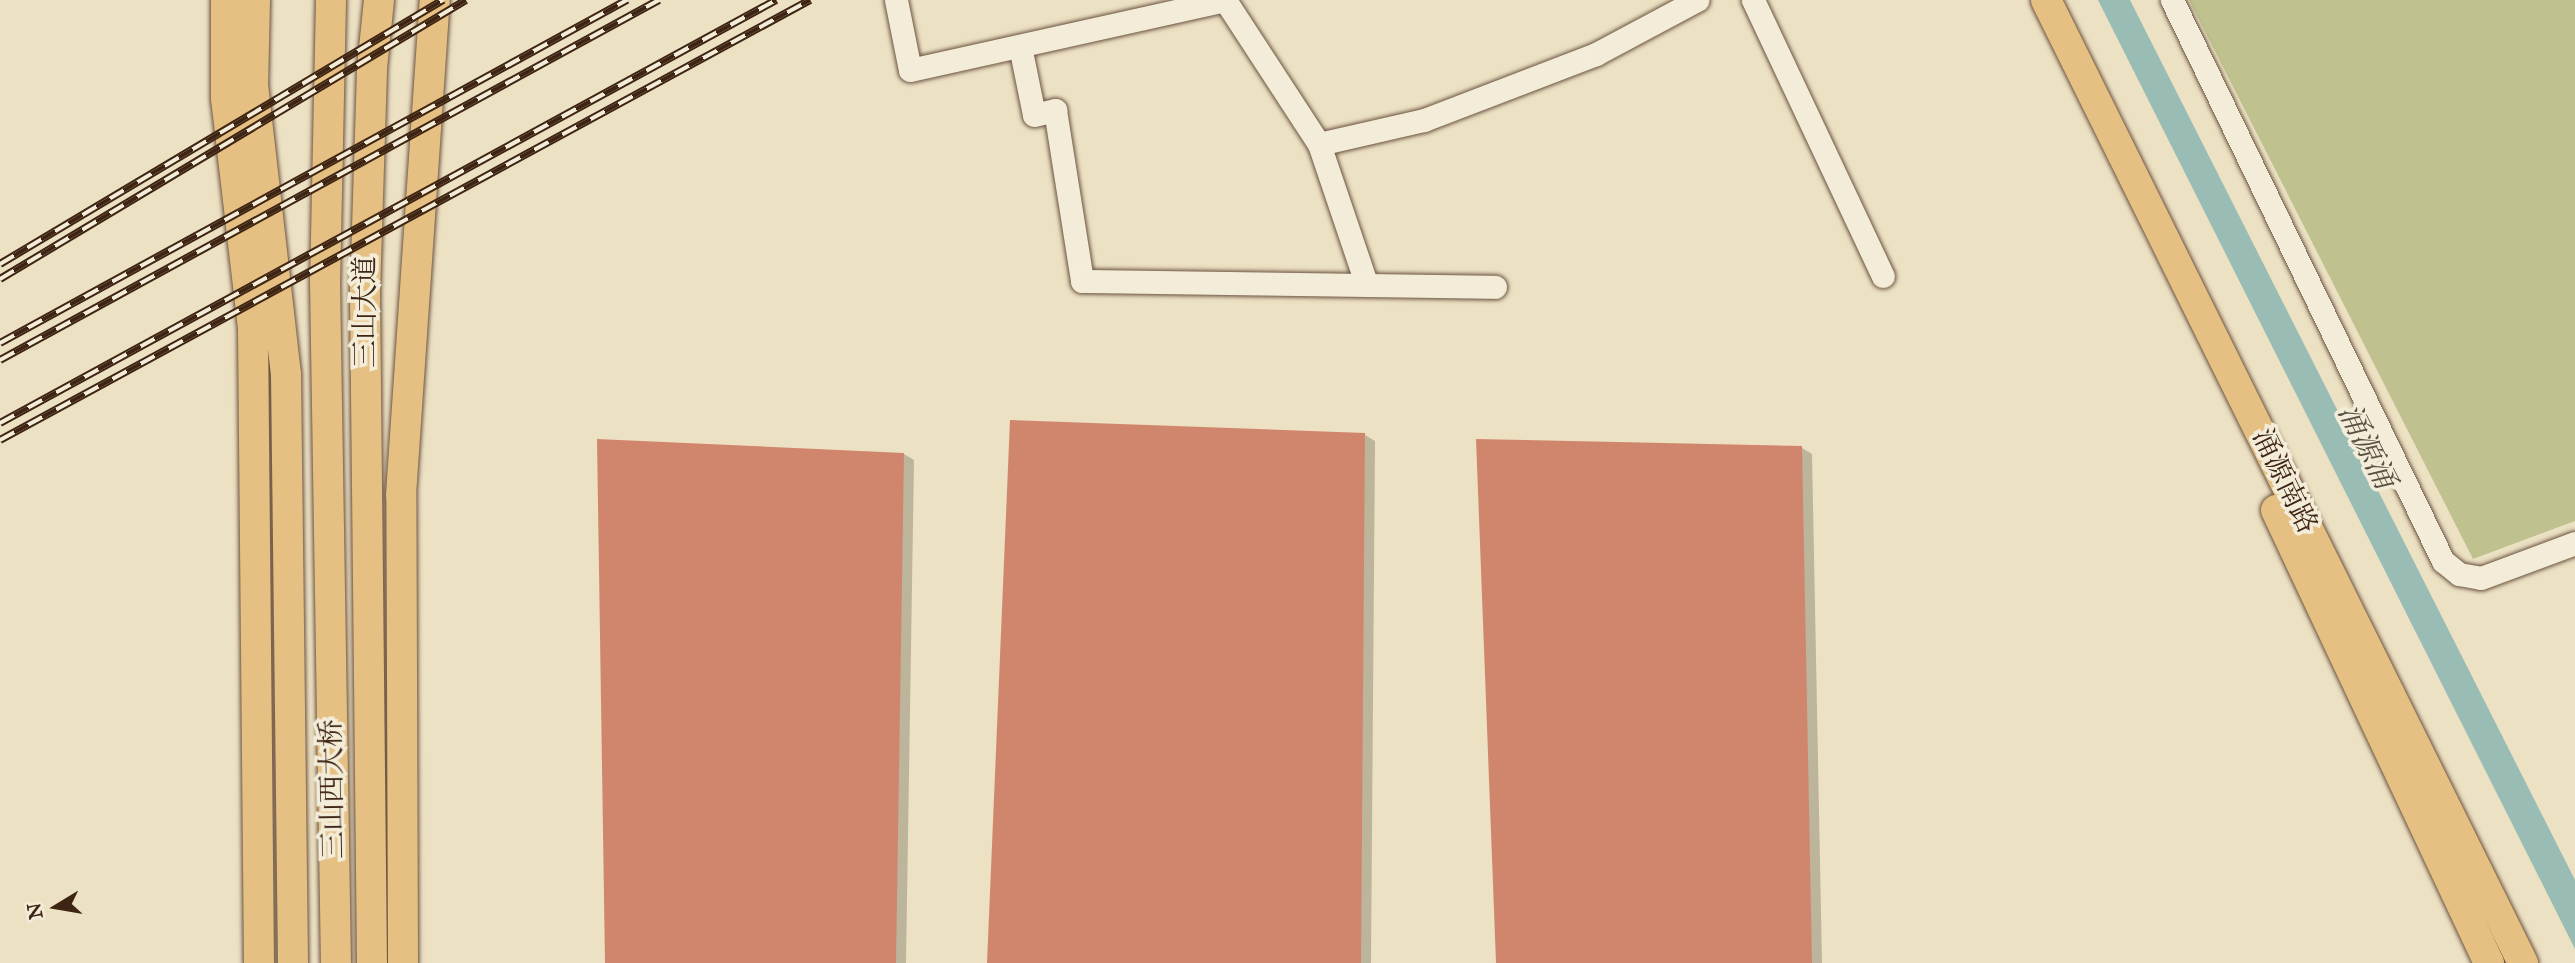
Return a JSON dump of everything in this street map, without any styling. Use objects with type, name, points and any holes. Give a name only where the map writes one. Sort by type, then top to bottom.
[{"type":"main road","points":[[226,0],[226,97],[253,329],[259,963]]},
{"type":"main road","points":[[255,0],[253,85],[286,374],[293,963]]},
{"type":"main road","name":"三山大道","points":[[328,615],[324,281],[331,0]]},
{"type":"main road","name":"三山大道","points":[[370,624],[365,293],[372,68],[379,0]]},
{"type":"main road","points":[[403,963],[401,495],[435,0]]},
{"type":"main road","name":"涌源南路","points":[[2027,0],[2370,702],[2489,963]]},
{"type":"main road","name":"涌源南路","points":[[2046,0],[2523,963]]},
{"type":"main road","name":"三山西大桥","points":[[328,615],[336,963]]},
{"type":"main road","name":"三山西大桥","points":[[370,624],[372,963]]},
{"type":"street","points":[[896,0],[910,70],[1225,0],[1319,144],[1366,283]]},
{"type":"street","points":[[1319,144],[1424,120],[1596,54],[1697,0]]},
{"type":"street","points":[[1752,0],[1883,276]]},
{"type":"street","points":[[2172,0],[2443,561],[2459,574],[2481,578],[2575,543]]},
{"type":"street","points":[[1020,46],[1034,115],[1055,110],[1083,281],[1366,283],[1495,287]]},
{"type":"green space","points":[[2189,0],[2575,0],[2575,521],[2473,559]]},
{"type":"water","points":[[2098,0],[2130,0],[2575,880],[2575,949]]},
{"type":"building","points":[[1010,420],[1365,433],[1361,963],[987,963]]},
{"type":"building","points":[[597,439],[904,453],[896,963],[605,963]]},
{"type":"building","points":[[1476,439],[1802,446],[1812,963],[1496,963]]},
{"type":"railway","points":[[0,264],[443,0]]},
{"type":"railway","points":[[0,279],[466,0]]},
{"type":"railway","points":[[0,343],[627,0]]},
{"type":"railway","points":[[0,360],[659,0]]},
{"type":"railway","points":[[0,423],[776,0]]},
{"type":"railway","points":[[0,440],[810,0]]},
{"type":"water label","name":"涌源涌","points":[[2367,446]]}]
